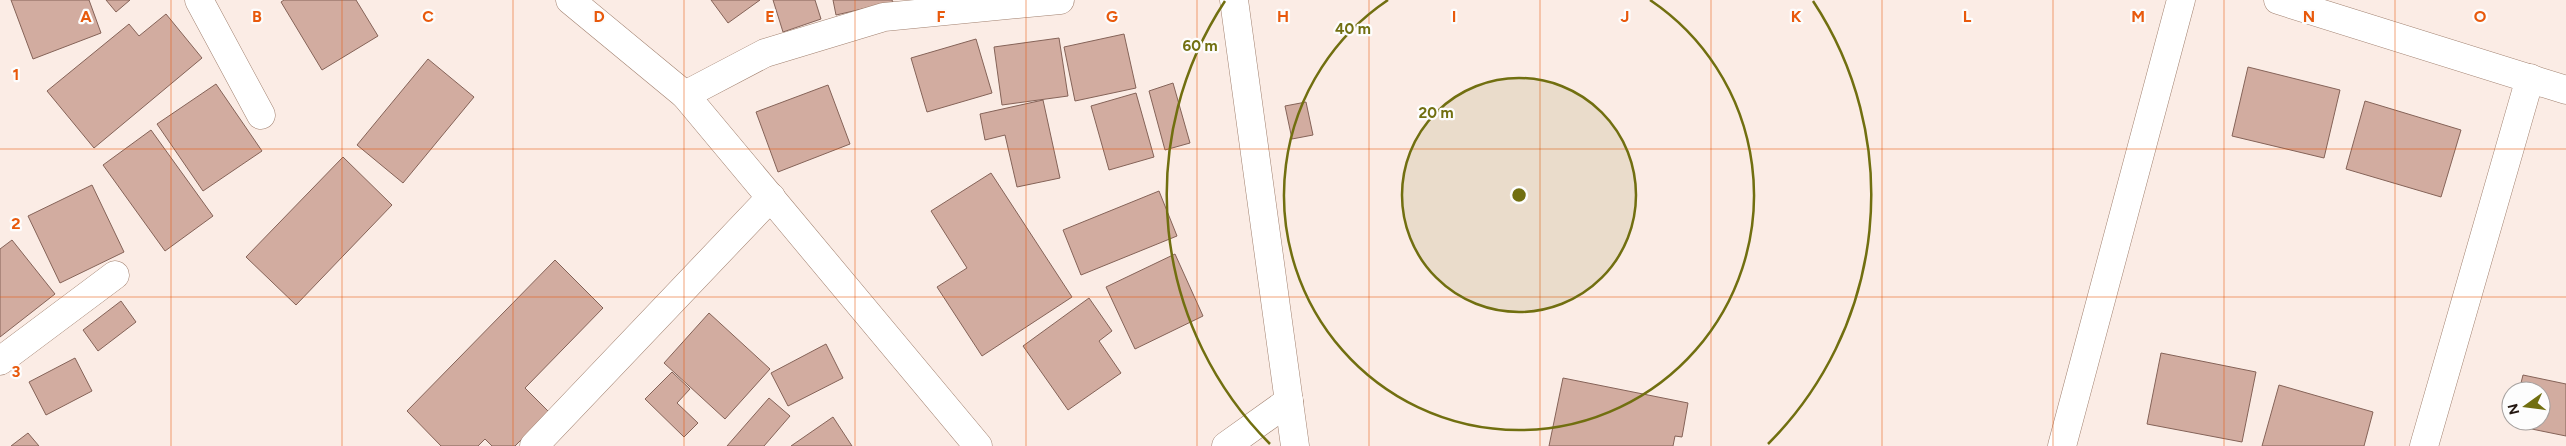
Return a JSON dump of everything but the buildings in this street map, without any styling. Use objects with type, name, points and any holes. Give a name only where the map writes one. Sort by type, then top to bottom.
[{"type":"street","points":[[199,0],[262,115]]},
{"type":"street","points":[[570,0],[685,94],[978,446]]},
{"type":"street","points":[[685,94],[765,53],[884,17],[1060,0]]},
{"type":"street","points":[[1234,0],[1295,446]]},
{"type":"street","points":[[2062,446],[2181,0]]},
{"type":"street","points":[[2278,0],[2566,90]]},
{"type":"street","points":[[2424,446],[2530,78]]},
{"type":"street","points":[[534,446],[771,197]]},
{"type":"street","points":[[0,361],[115,274]]},
{"type":"street","points":[[1226,446],[1289,401]]}]
